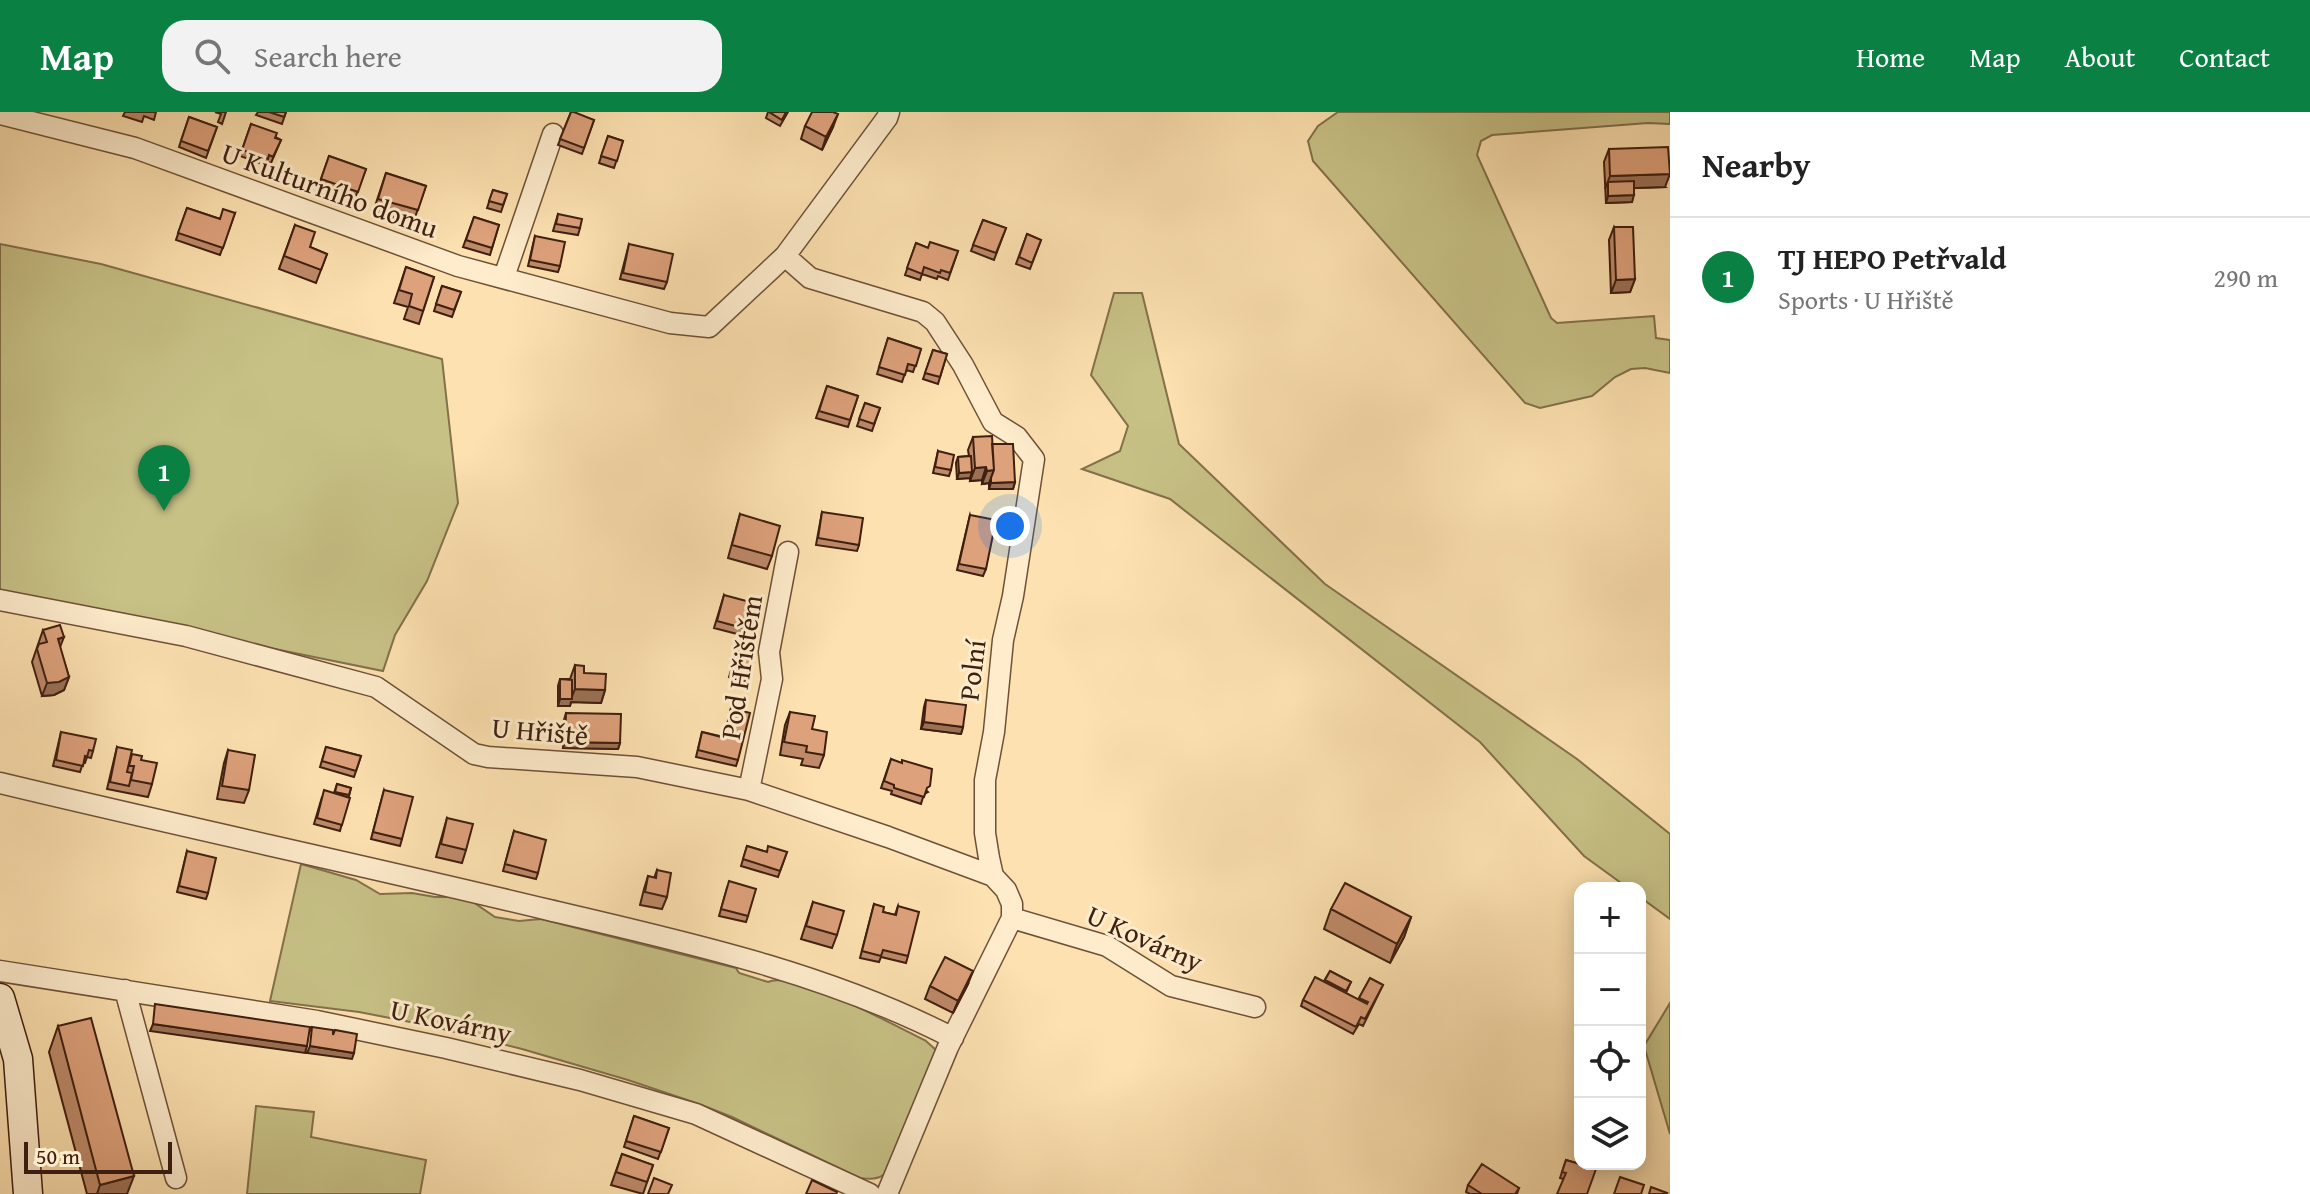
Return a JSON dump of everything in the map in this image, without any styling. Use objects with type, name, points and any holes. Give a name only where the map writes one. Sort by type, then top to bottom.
[{"type":"street","name":"U Kulturního domu","points":[[0,114],[135,148],[458,266],[670,323],[709,327],[785,256],[889,112]]},
{"type":"street","points":[[504,277],[553,134]]},
{"type":"street","name":"Polní","points":[[785,256],[810,278],[923,312],[935,322],[963,365],[993,422],[1017,437],[1034,459],[1003,640],[994,732],[985,780],[985,833],[993,876],[1006,890],[1012,904],[1012,918]]},
{"type":"street","name":"Pod Hřištěm","points":[[749,790],[772,679],[769,652],[788,552]]},
{"type":"street","name":"U Hřiště","points":[[0,600],[186,636],[376,687],[474,754],[637,767],[749,790],[993,876]]},
{"type":"street","points":[[0,783],[672,939],[845,990],[953,1038]]},
{"type":"street","points":[[887,1194],[953,1038],[1012,918]]},
{"type":"street","name":"U Kovárny","points":[[1012,918],[1107,946],[1171,986],[1255,1007]]},
{"type":"street","name":"U Kovárny","points":[[0,971],[317,1021],[580,1080],[696,1114],[870,1194]]},
{"type":"street","points":[[125,990],[176,1178]]},
{"type":"street","points":[[0,998],[18,1059],[28,1194]]},
{"type":"shaded area","points":[[1338,112],[1670,112],[1670,124],[1492,135],[1481,141],[1477,155],[1551,318],[1557,323],[1654,316],[1656,338],[1670,340],[1670,373],[1645,368],[1631,369],[1615,377],[1592,396],[1540,408],[1525,403],[1313,161],[1308,141],[1318,126]]},
{"type":"shaded area","points":[[0,244],[101,264],[442,359],[458,503],[427,581],[395,635],[383,671],[0,593]]},
{"type":"shaded area","points":[[1114,293],[1142,293],[1179,444],[1325,584],[1577,759],[1670,834],[1670,919],[1646,901],[1646,882],[1620,882],[1584,856],[1480,742],[1170,499],[1082,469],[1120,451],[1128,426],[1091,375]]},
{"type":"shaded area","points":[[301,864],[356,880],[380,894],[452,897],[473,902],[495,917],[519,921],[541,919],[736,968],[739,973],[768,982],[799,984],[846,1002],[926,1041],[936,1050],[936,1064],[885,1174],[876,1178],[860,1178],[732,1117],[628,1080],[431,1026],[359,1012],[270,1001]]},
{"type":"shaded area","points":[[1670,1003],[1670,1134],[1646,1053],[1646,1043]]},
{"type":"shaded area","points":[[256,1106],[314,1112],[311,1137],[426,1160],[420,1194],[247,1194]]},
{"type":"building","points":[[269,112],[286,112],[284,117]]},
{"type":"building","points":[[571,112],[594,120],[584,148],[560,139]]},
{"type":"building","points":[[769,112],[786,112],[782,120]]},
{"type":"building","points":[[812,112],[838,114],[826,137],[805,126]]},
{"type":"building","points":[[189,117],[217,127],[208,151],[181,141]]},
{"type":"building","points":[[251,124],[277,133],[275,138],[281,140],[273,157],[269,155],[268,159],[242,150]]},
{"type":"building","points":[[608,136],[623,141],[617,161],[601,156]]},
{"type":"building","points":[[1668,147],[1670,174],[1610,176],[1609,149]]},
{"type":"building","points":[[329,156],[366,169],[358,192],[321,179]]},
{"type":"building","points":[[386,173],[426,186],[418,210],[378,199]]},
{"type":"building","points":[[1634,181],[1634,195],[1608,196],[1608,182]]},
{"type":"building","points":[[493,190],[507,194],[503,205],[489,201]]},
{"type":"building","points":[[187,208],[220,219],[223,209],[235,213],[223,248],[178,233]]},
{"type":"building","points":[[558,214],[582,219],[580,228],[556,224]]},
{"type":"building","points":[[474,217],[499,225],[492,248],[466,240]]},
{"type":"building","points":[[983,220],[1006,228],[996,253],[973,245]]},
{"type":"building","points":[[295,225],[315,232],[310,247],[327,254],[321,270],[284,256]]},
{"type":"building","points":[[1614,227],[1633,227],[1635,279],[1616,280]]},
{"type":"building","points":[[1027,234],[1041,240],[1032,263],[1019,257]]},
{"type":"building","points":[[535,236],[565,242],[560,266],[530,260]]},
{"type":"building","points":[[930,242],[958,251],[950,273],[924,267],[922,274],[907,268],[916,243],[928,248]]},
{"type":"building","points":[[629,244],[673,254],[667,282],[623,273]]},
{"type":"building","points":[[406,267],[434,277],[423,311],[409,306],[412,294],[399,290]]},
{"type":"building","points":[[442,286],[461,292],[454,310],[436,304]]},
{"type":"building","points":[[888,338],[921,349],[916,366],[908,364],[905,375],[879,367]]},
{"type":"building","points":[[933,350],[947,354],[940,377],[925,373]]},
{"type":"building","points":[[827,386],[858,396],[850,420],[819,411]]},
{"type":"building","points":[[865,403],[880,408],[874,424],[859,419]]},
{"type":"building","points":[[992,436],[994,470],[975,468],[973,437]]},
{"type":"building","points":[[992,444],[1013,444],[1015,482],[991,483],[994,470]]},
{"type":"building","points":[[938,451],[954,455],[951,470],[935,467]]},
{"type":"building","points":[[971,456],[972,472],[959,473],[958,457]]},
{"type":"building","points":[[822,512],[863,518],[859,545],[818,538]]},
{"type":"building","points":[[740,514],[780,526],[772,556],[732,545]]},
{"type":"building","points":[[970,515],[996,520],[986,569],[959,564]]},
{"type":"building","points":[[724,595],[750,602],[743,628],[717,621]]},
{"type":"building","points":[[60,625],[64,637],[58,639],[69,677],[47,683],[37,649],[39,644],[47,642],[43,630]]},
{"type":"building","points":[[737,651],[754,655],[749,675],[732,671]]},
{"type":"building","points":[[575,665],[584,666],[584,673],[606,674],[605,690],[575,689]]},
{"type":"building","points":[[560,679],[572,680],[572,699],[560,699]]},
{"type":"building","points":[[926,700],[966,705],[963,727],[924,722]]},
{"type":"building","points":[[731,708],[750,713],[738,760],[698,750],[702,732],[725,738]]},
{"type":"building","points":[[790,712],[815,716],[812,729],[827,732],[824,755],[806,752],[807,746],[784,742]]},
{"type":"building","points":[[566,713],[621,714],[620,743],[565,742]]},
{"type":"building","points":[[61,732],[96,739],[93,751],[89,750],[85,756],[83,766],[56,760]]},
{"type":"building","points":[[117,747],[132,750],[127,772],[132,773],[129,786],[110,782]]},
{"type":"building","points":[[326,747],[361,756],[356,771],[322,761]]},
{"type":"building","points":[[228,750],[255,755],[249,790],[222,786]]},
{"type":"building","points":[[132,754],[142,756],[141,760],[157,763],[152,784],[131,780],[134,766],[129,766]]},
{"type":"building","points":[[891,759],[932,769],[930,786],[924,797],[894,788],[894,785],[884,781]]},
{"type":"building","points":[[337,784],[351,788],[349,795],[335,792]]},
{"type":"building","points":[[324,790],[350,798],[342,825],[317,818]]},
{"type":"building","points":[[384,790],[413,797],[402,839],[373,832]]},
{"type":"building","points":[[447,818],[473,824],[466,850],[441,844]]},
{"type":"building","points":[[514,831],[546,840],[538,873],[505,864]]},
{"type":"building","points":[[747,846],[767,852],[768,846],[787,852],[780,871],[743,859]]},
{"type":"building","points":[[187,851],[216,858],[208,893],[179,886]]},
{"type":"building","points":[[657,870],[671,873],[667,897],[645,892],[648,876],[656,878]]},
{"type":"building","points":[[729,881],[756,889],[748,916],[721,909]]},
{"type":"building","points":[[1345,883],[1411,917],[1397,944],[1331,909]]},
{"type":"building","points":[[813,902],[844,911],[837,935],[806,926]]},
{"type":"building","points":[[874,904],[884,907],[883,912],[896,915],[898,906],[919,912],[908,956],[883,950],[881,956],[862,951]]},
{"type":"building","points":[[945,957],[973,971],[958,1001],[930,986]]},
{"type":"building","points":[[1330,971],[1351,982],[1346,991],[1325,980]]},
{"type":"building","points":[[1315,977],[1367,1004],[1359,998],[1370,978],[1383,985],[1365,1019],[1361,1017],[1356,1027],[1303,1000]]},
{"type":"building","points":[[155,1004],[310,1027],[307,1046],[153,1024]]},
{"type":"building","points":[[91,1018],[134,1176],[100,1185],[58,1026]]},
{"type":"building","points":[[312,1027],[333,1030],[333,1035],[335,1030],[357,1034],[354,1053],[310,1046]]},
{"type":"building","points":[[634,1116],[669,1128],[661,1152],[626,1141]]},
{"type":"building","points":[[622,1154],[653,1165],[647,1182],[616,1172]]},
{"type":"building","points":[[1566,1160],[1574,1162],[1574,1170],[1596,1170],[1587,1194],[1557,1194],[1566,1173],[1562,1172]]},
{"type":"building","points":[[1482,1164],[1519,1188],[1515,1194],[1482,1194],[1468,1185]]},
{"type":"building","points":[[1620,1177],[1644,1185],[1641,1194],[1614,1194]]},
{"type":"building","points":[[654,1178],[672,1185],[668,1194],[648,1194]]},
{"type":"building","points":[[812,1180],[837,1192],[836,1194],[806,1194]]},
{"type":"building","points":[[1651,1187],[1667,1193],[1649,1194]]},
{"type":"place","name":"TJ HEPO Petřvald","points":[[164,511]]}]
